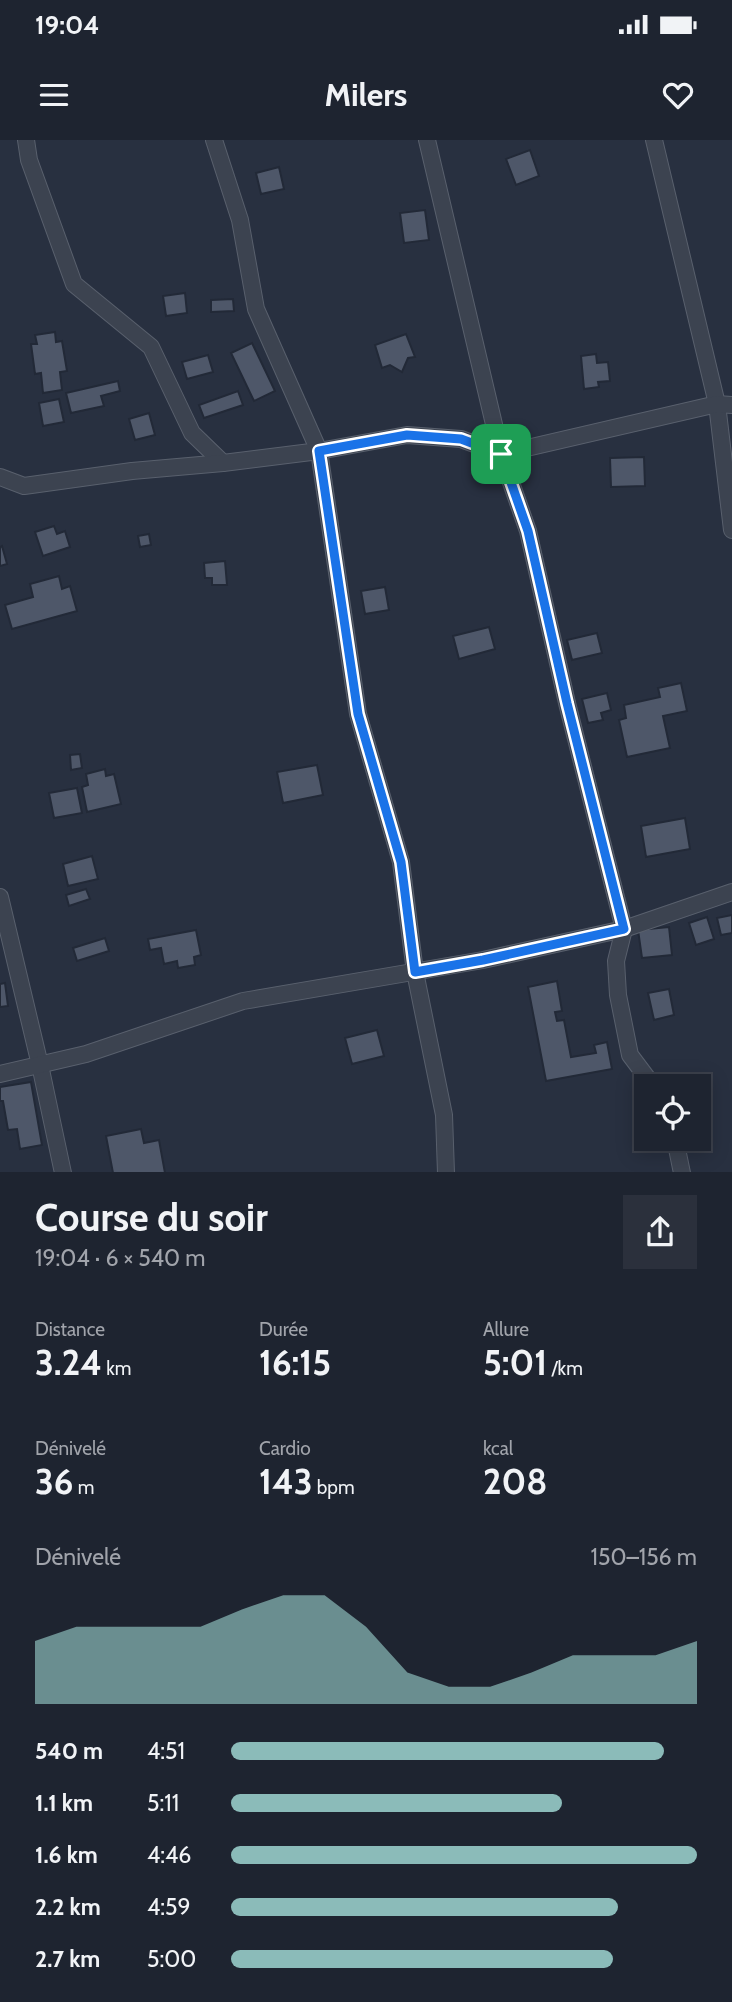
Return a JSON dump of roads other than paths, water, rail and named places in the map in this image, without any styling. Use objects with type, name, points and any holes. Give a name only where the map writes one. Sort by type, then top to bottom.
[{"type":"street","points":[[26,140],[29,160],[74,284],[150,347],[192,433],[223,463]]},
{"type":"street","points":[[214,140],[240,220],[256,309],[319,451],[358,714],[401,862],[415,972],[444,1115],[446,1172]]},
{"type":"street","points":[[427,140],[501,454],[528,531],[567,703],[624,929],[616,961],[618,995],[630,1055],[644,1074]]},
{"type":"street","points":[[654,140],[725,404],[732,530]]},
{"type":"street","points":[[0,477],[24,486],[132,471],[319,451],[407,435],[461,439],[501,454],[725,404]]},
{"type":"street","points":[[0,1074],[86,1054],[243,1001],[483,960],[624,929],[732,892]]},
{"type":"street","points":[[0,897],[63,1172]]},
{"type":"street","points":[[678,1151],[682,1172]]}]
